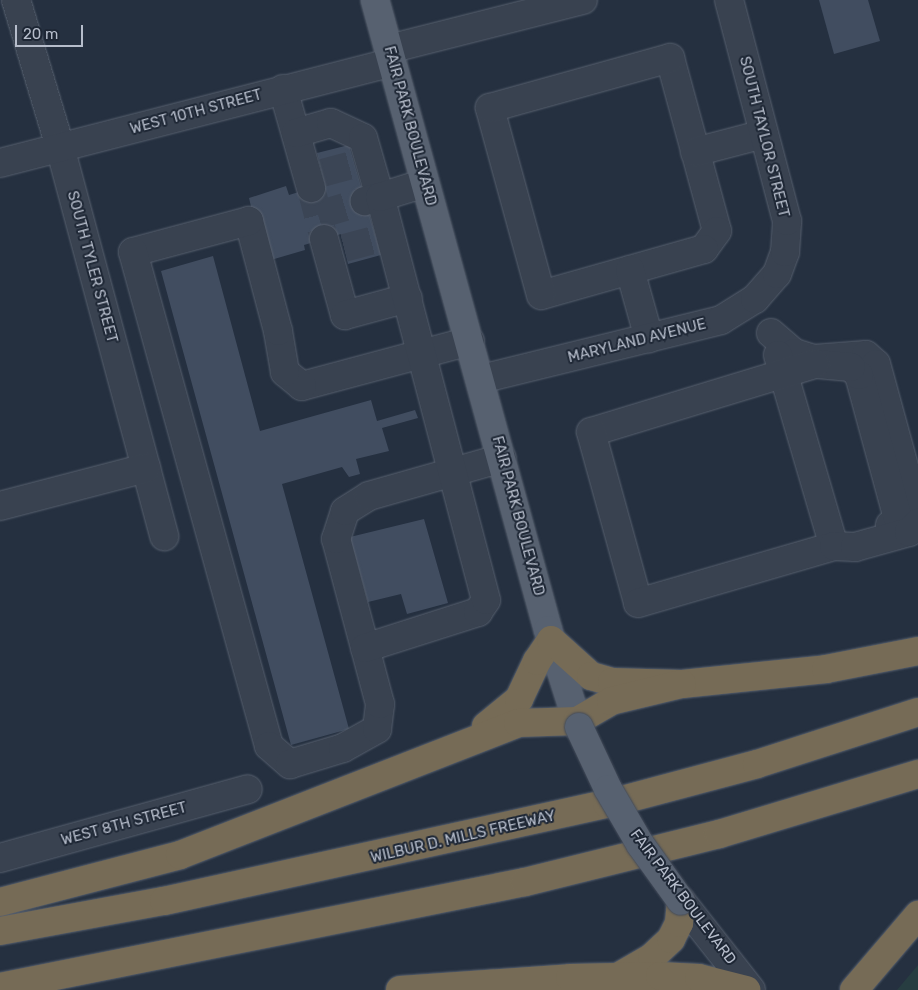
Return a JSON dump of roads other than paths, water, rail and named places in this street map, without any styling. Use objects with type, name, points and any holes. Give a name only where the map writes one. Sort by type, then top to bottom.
[{"type":"highway","points":[[457,744],[497,720],[519,699],[537,661],[551,640],[591,676],[612,682],[682,684],[826,669],[918,651]]},
{"type":"highway","points":[[0,902],[180,855],[362,786],[457,744],[518,723],[578,724],[612,701],[682,684]]},
{"type":"highway","name":"WILBUR D. MILLS FREEWAY","points":[[0,931],[164,901],[607,804],[757,764],[918,712]]},
{"type":"highway","points":[[0,987],[534,880],[718,834],[918,774]]},
{"type":"highway","points":[[617,977],[652,958],[671,939],[679,923],[682,901]]},
{"type":"highway","points":[[856,989],[918,915]]},
{"type":"highway","points":[[400,990],[617,977],[699,978],[746,990]]},
{"type":"main road","name":"FAIR PARK BOULEVARD","points":[[375,0],[424,183],[481,379],[551,640],[578,724],[608,789],[640,844],[682,901]]},
{"type":"street","name":"SOUTH TYLER STREET","points":[[16,0],[60,147],[164,536]]},
{"type":"street","name":"WEST 10TH STREET","points":[[0,163],[283,89],[391,55],[582,0]]},
{"type":"street","name":"SOUTH TAYLOR STREET","points":[[729,0],[787,221],[785,252],[777,274]]},
{"type":"street","points":[[670,58],[717,231],[704,249],[630,270],[541,295],[490,108],[670,58]]},
{"type":"street","points":[[283,89],[296,133],[314,179]]},
{"type":"street","points":[[296,133],[331,123],[363,138],[362,162],[384,236],[408,298],[486,600],[478,612],[365,648]]},
{"type":"street","points":[[695,152],[764,134]]},
{"type":"street","points":[[373,199],[424,183]]},
{"type":"street","points":[[470,341],[302,386],[286,372],[278,331],[249,221],[134,252],[269,746],[290,764],[343,748],[377,728],[380,704],[336,539],[345,511],[369,496],[502,458]]},
{"type":"street","points":[[332,246],[345,315],[408,298]]},
{"type":"street","points":[[630,270],[649,338]]},
{"type":"street","name":"MARYLAND AVENUE","points":[[481,379],[720,320],[755,299],[777,274]]},
{"type":"street","points":[[755,299],[772,333],[833,543]]},
{"type":"street","points":[[772,333],[794,353],[814,359],[866,356],[876,364],[918,518]]},
{"type":"street","points":[[815,364],[851,367],[859,375],[899,522],[638,603],[591,432],[785,378],[815,364]]},
{"type":"street","points":[[0,506],[146,468]]},
{"type":"street","points":[[833,543],[854,547],[909,532],[918,523]]},
{"type":"street","name":"WEST 8TH STREET","points":[[0,858],[248,789]]},
{"type":"street","name":"FAIR PARK BOULEVARD","points":[[682,901],[751,990]]},
{"type":"tunnel","points":[[322,173],[355,164]]},
{"type":"tunnel","points":[[311,188],[324,239]]},
{"type":"tunnel","points":[[318,215],[365,201]]},
{"type":"tunnel","points":[[344,248],[377,239]]}]
